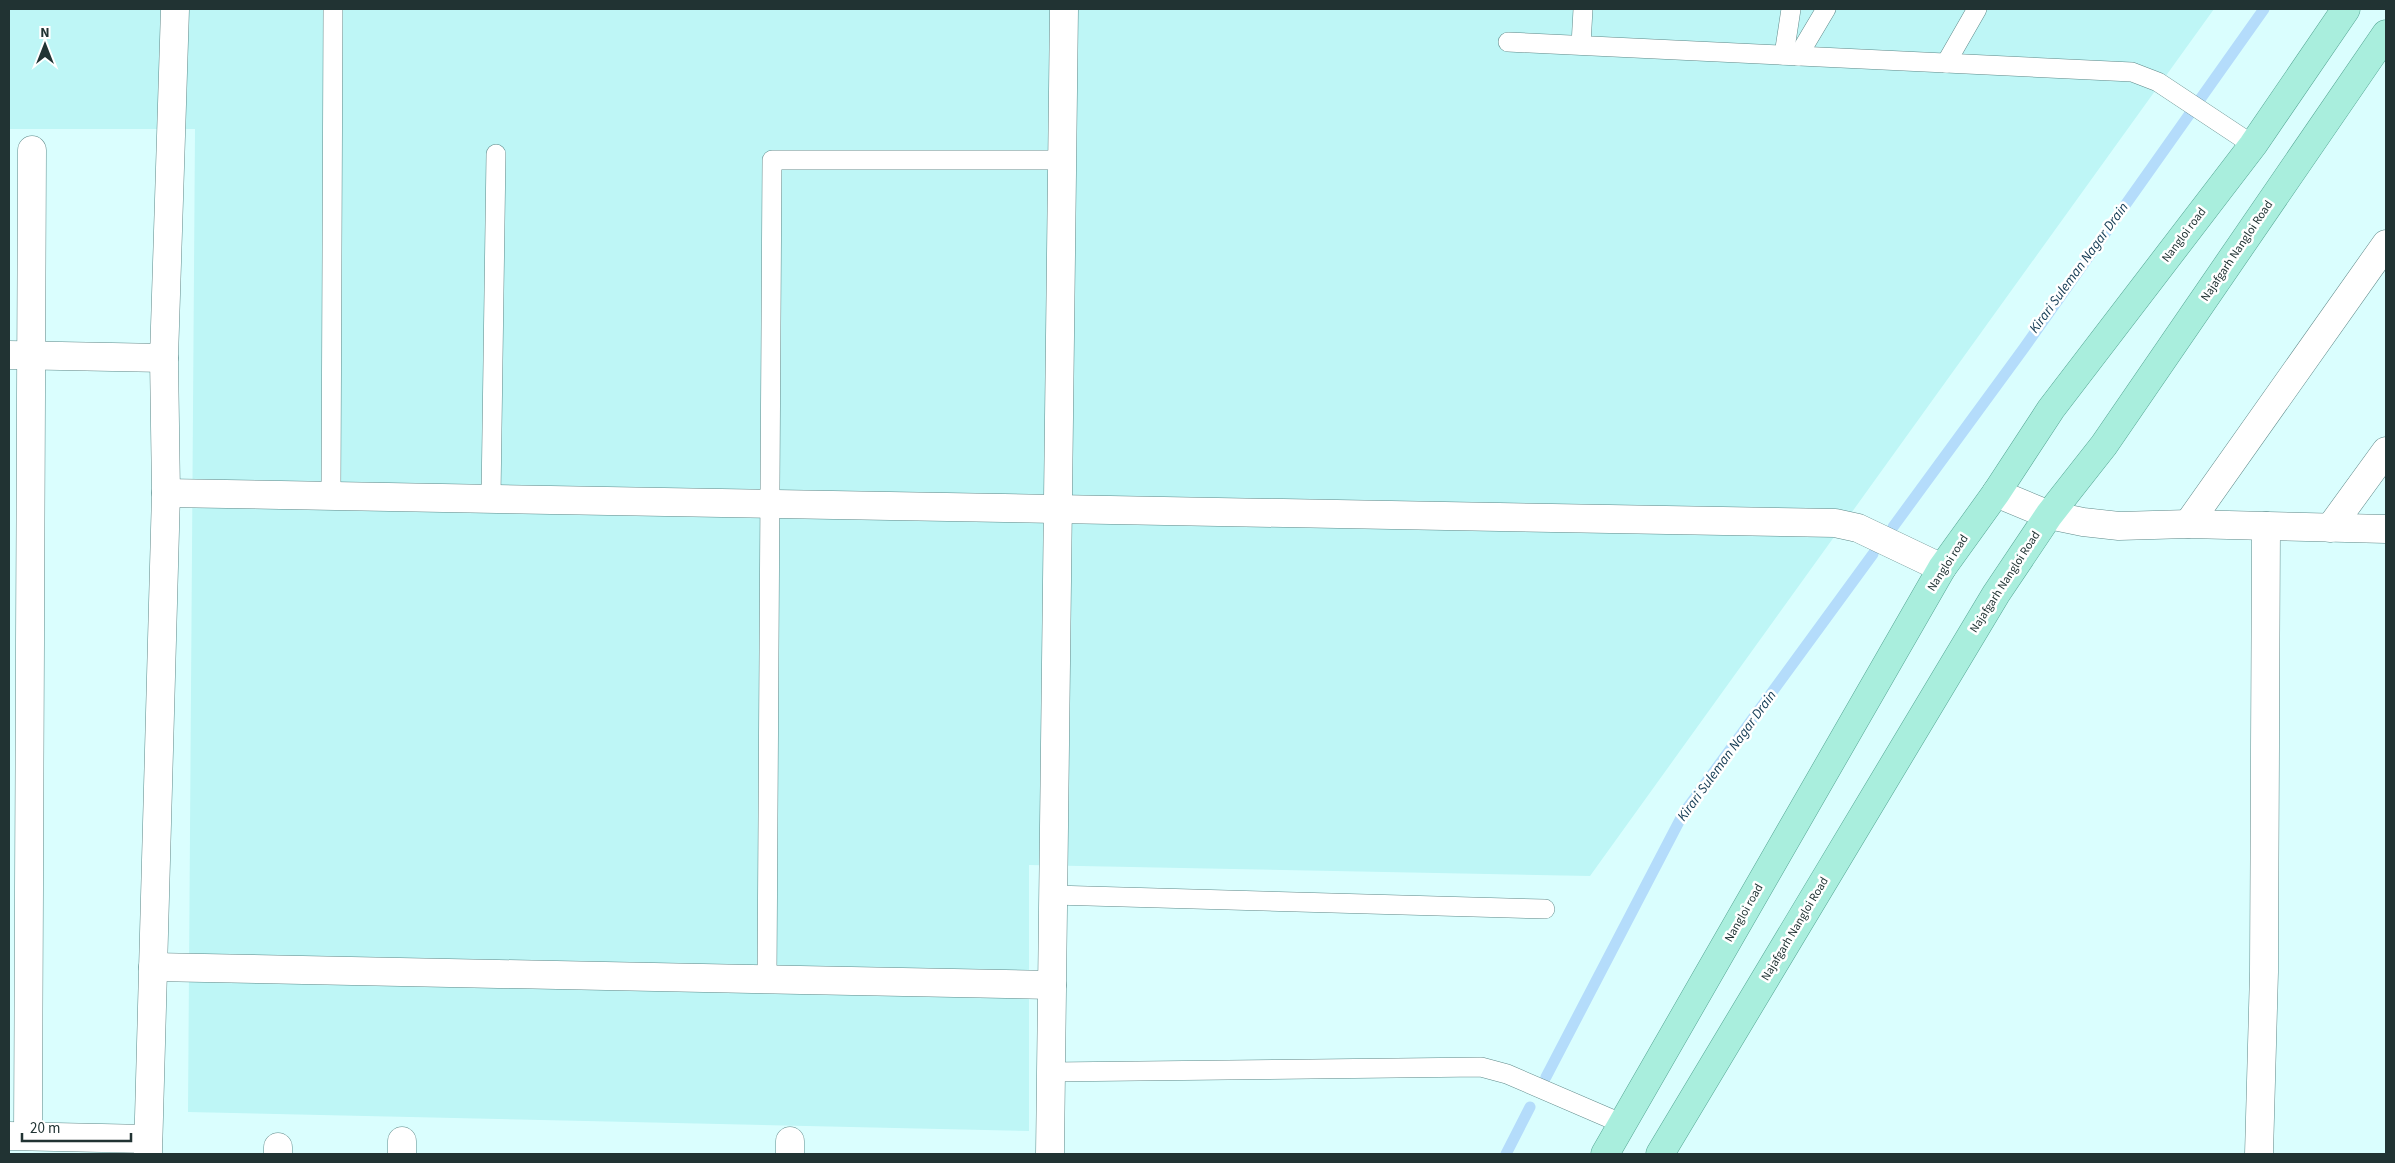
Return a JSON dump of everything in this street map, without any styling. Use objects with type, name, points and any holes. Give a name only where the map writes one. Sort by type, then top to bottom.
[{"type":"main road","name":"Nangloi road","points":[[1605,1154],[1942,568],[1996,493],[2051,409],[2253,144],[2346,9]]},
{"type":"main road","name":"Najafgarh Nangloi Road","points":[[1660,1154],[1996,594],[2049,515],[2104,445],[2386,34]]},
{"type":"street","points":[[32,150],[21,356],[19,1136],[148,1147],[166,493],[164,358],[175,9]]},
{"type":"street","points":[[1050,1154],[1064,9]]},
{"type":"street","points":[[2188,524],[2386,244]]},
{"type":"street","points":[[21,356],[164,358]]},
{"type":"street","points":[[2330,528],[2386,451]]},
{"type":"street","points":[[166,493],[1835,523],[1858,528],[1942,568]]},
{"type":"street","points":[[1996,493],[2049,515],[2083,522],[2119,526],[2188,524],[2386,529]]},
{"type":"street","points":[[2259,1154],[2264,972],[2266,526]]},
{"type":"street","points":[[153,966],[1052,985]]},
{"type":"lane","points":[[330,495],[333,9]]},
{"type":"lane","points":[[1581,45],[1583,9]]},
{"type":"lane","points":[[1791,56],[1792,9]]},
{"type":"lane","points":[[1791,56],[1826,9]]},
{"type":"lane","points":[[1946,63],[1977,9]]},
{"type":"lane","points":[[1508,42],[2132,72],[2158,82],[2253,144]]},
{"type":"lane","points":[[492,498],[496,154]]},
{"type":"lane","points":[[767,980],[772,160],[1062,160]]},
{"type":"lane","points":[[1053,895],[1545,909]]},
{"type":"lane","points":[[1051,1072],[1481,1067],[1507,1074],[1623,1124]]},
{"type":"shaded area","points":[[9,9],[2214,9],[1590,876],[1029,865],[1029,1131],[188,1112],[195,129],[9,129]]},
{"type":"waterway","name":"Kirari Suleman Nagar Drain","points":[[1893,527],[2024,348],[2264,9]]},
{"type":"waterway","name":"Kirari Suleman Nagar Drain","points":[[1546,1077],[1683,814],[1873,554]]},
{"type":"waterway","name":"Kirari Suleman Nagar Drain","points":[[1506,1154],[1530,1107]]}]
